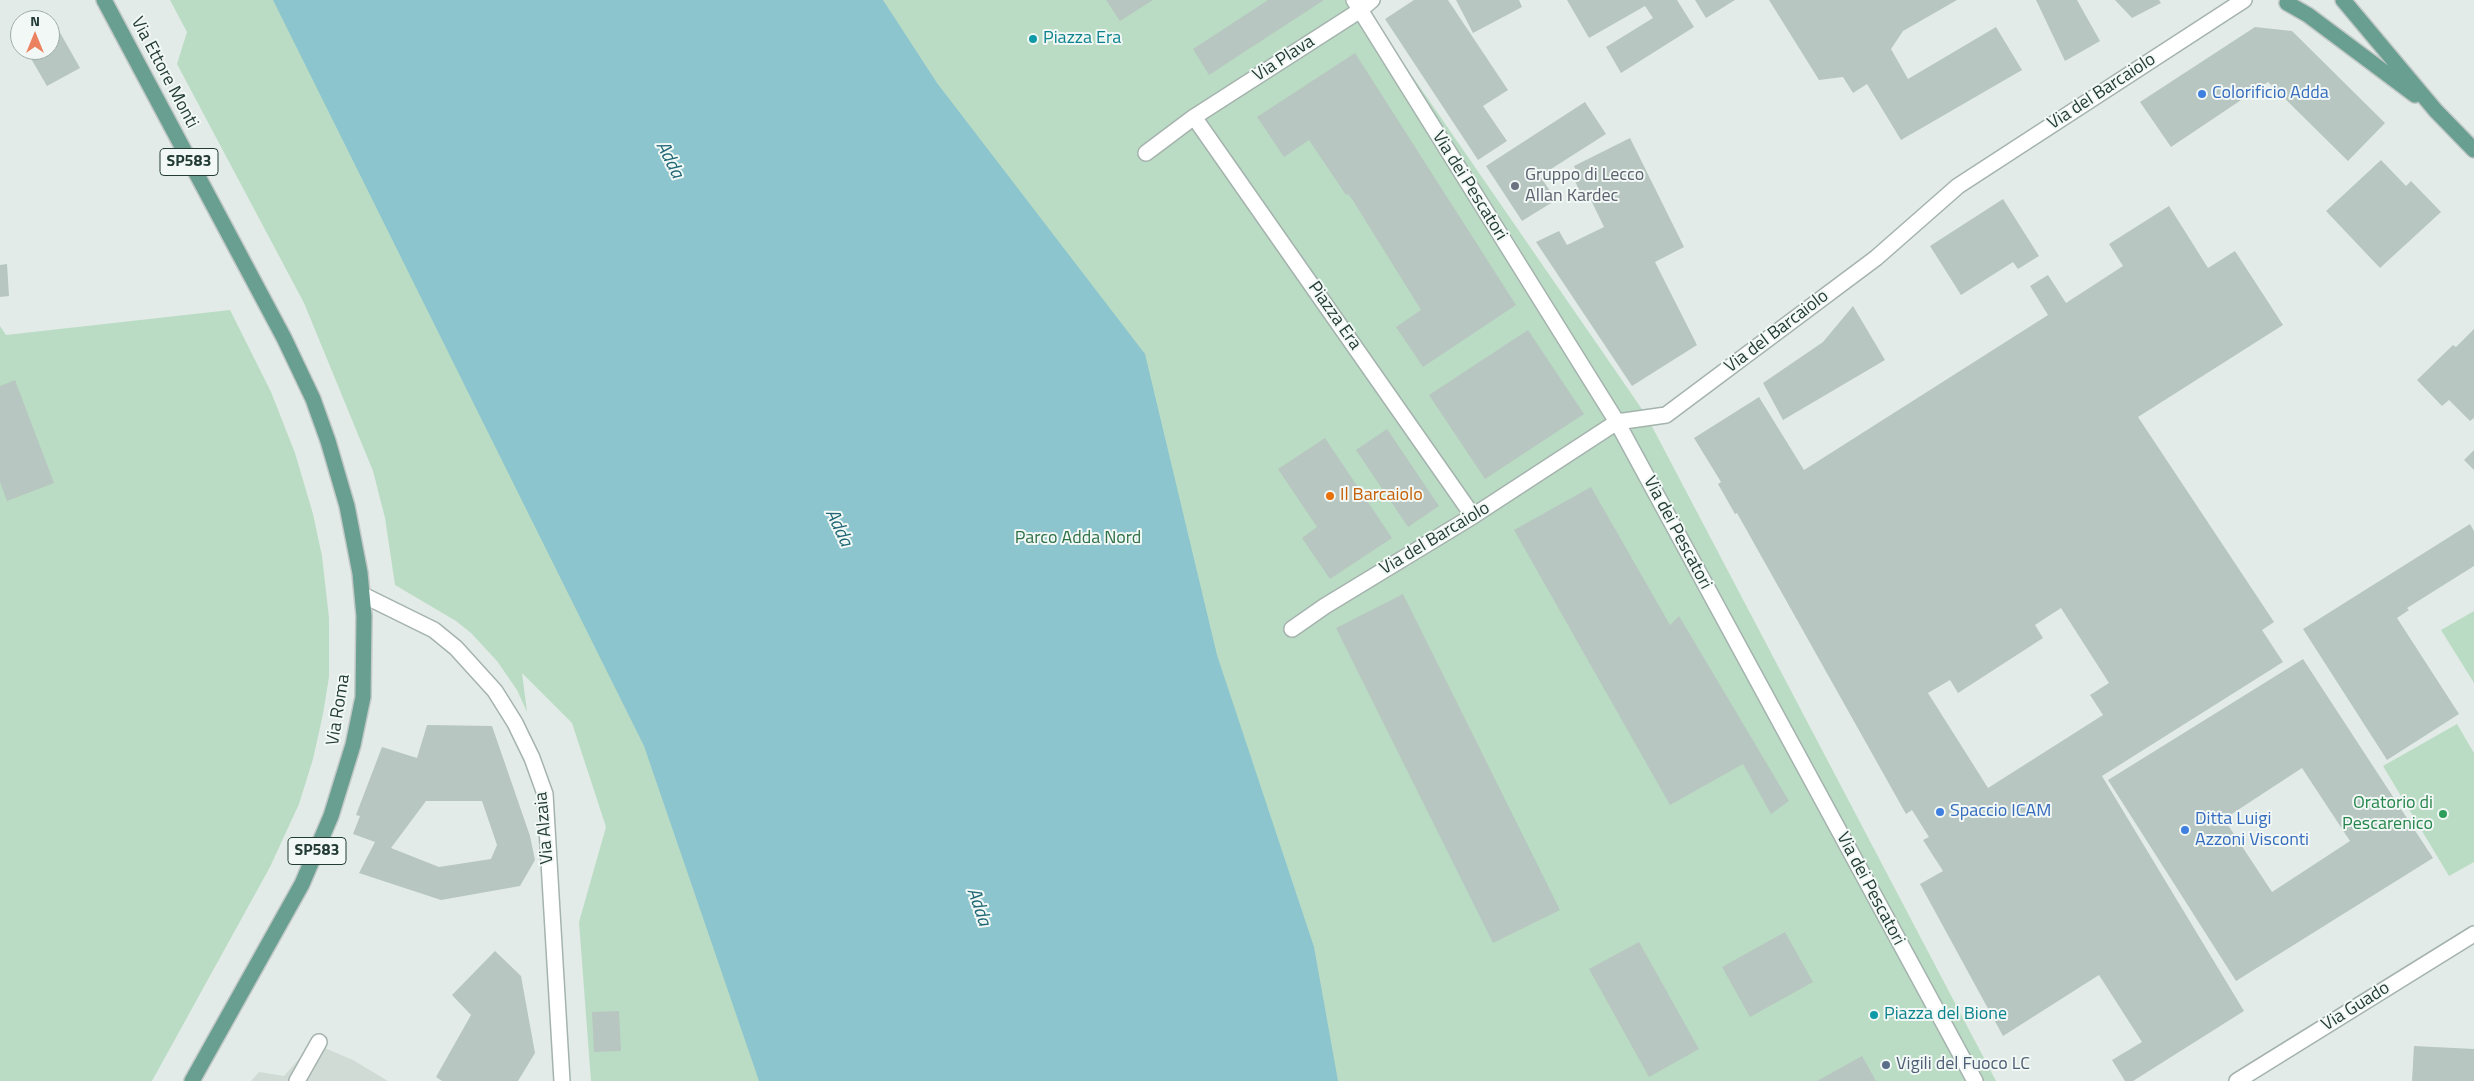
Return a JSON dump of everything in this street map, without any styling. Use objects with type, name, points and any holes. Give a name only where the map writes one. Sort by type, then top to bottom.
[{"type":"main road","name":"Via Ettore Monti","points":[[104,0],[276,323]]},
{"type":"main road","points":[[2343,0],[2436,111]]},
{"type":"main road","points":[[2288,1],[2436,111],[2471,141]]},
{"type":"main road","name":"Via Roma","points":[[192,1081],[302,884],[331,816],[353,745],[362,697],[365,638],[362,595],[352,528],[328,441],[304,378],[276,323]]},
{"type":"street","name":"Via Plava","points":[[1194,117],[1356,6],[1372,0]]},
{"type":"street","name":"Via del Barcaiolo","points":[[1292,628],[1474,516],[1617,422],[1666,415],[1876,258],[1958,186],[2244,0]]},
{"type":"street","name":"Via dei Pescatori","points":[[1356,6],[1617,422],[1975,1081]]},
{"type":"street","points":[[1146,153],[1194,117]]},
{"type":"street","name":"Piazza Era","points":[[1194,117],[1474,516]]},
{"type":"street","name":"Via Alzaia","points":[[362,595],[434,630],[476,669],[495,691],[516,723],[532,758],[544,794],[562,1081]]},
{"type":"street","name":"Via Guado","points":[[2237,1081],[2474,934]]},
{"type":"street","points":[[297,1081],[319,1042]]},
{"type":"shaded area","points":[[313,1043],[353,1060],[388,1081],[251,1081],[259,1072],[284,1076]]},
{"type":"green space","name":"Parco Adda Nord","points":[[170,0],[1381,0],[1368,12],[1646,415],[1996,1081],[591,1081],[579,922],[606,827],[572,723],[522,673],[527,712],[517,690],[497,661],[471,633],[456,621],[395,585],[385,518],[373,471],[304,303],[177,64],[187,32]]},
{"type":"green space","points":[[230,310],[271,392],[295,453],[313,514],[322,556],[329,618],[329,677],[313,759],[299,804],[270,867],[152,1081],[0,1081],[0,326],[6,335]]},
{"type":"green space","points":[[2474,611],[2474,683],[2441,630]]},
{"type":"green space","name":"Oratorio di Pescarenico","points":[[2457,724],[2474,753],[2474,862],[2449,876],[2383,766]]},
{"type":"water","name":"Adda","points":[[273,0],[883,0],[937,83],[1145,354],[1217,655],[1314,947],[1338,1081],[759,1081],[644,746]]},
{"type":"building","points":[[1106,0],[1153,0],[1120,21]]},
{"type":"building","points":[[1268,0],[1324,0],[1209,75],[1193,49]]},
{"type":"building","points":[[1414,0],[1448,0],[1508,90],[1483,106],[1507,141],[1478,160],[1385,19]]},
{"type":"building","points":[[1456,0],[1519,0],[1522,7],[1473,33]]},
{"type":"building","points":[[1567,0],[1677,0],[1694,27],[1621,73],[1606,47],[1653,18],[1645,6],[1589,38]]},
{"type":"building","points":[[1695,0],[1735,0],[1706,18]]},
{"type":"building","points":[[1769,0],[1957,0],[1903,31],[1891,49],[1908,79],[1996,27],[2022,70],[1901,140],[1867,84],[1853,93],[1843,77],[1819,80]]},
{"type":"building","points":[[2036,0],[2077,0],[2100,41],[2065,61]]},
{"type":"building","points":[[2115,0],[2159,0],[2161,3],[2132,18]]},
{"type":"building","name":"Colorificio Adda","points":[[2255,27],[2292,31],[2385,123],[2348,161],[2268,82],[2171,147],[2140,102]]},
{"type":"building","points":[[60,33],[80,68],[47,86],[32,60],[60,60]]},
{"type":"building","points":[[1355,53],[1516,305],[1423,367],[1396,327],[1421,310],[1352,199],[1348,194],[1346,195],[1309,140],[1284,157],[1257,117]]},
{"type":"building","points":[[1585,102],[1606,134],[1540,176],[1556,200],[1522,221],[1486,166]]},
{"type":"building","points":[[1630,138],[1684,247],[1655,262],[1697,345],[1632,386],[1536,242],[1559,231],[1567,245],[1604,227],[1589,196],[1583,199],[1575,181],[1580,179],[1574,166]]},
{"type":"building","points":[[2381,160],[2406,186],[2411,181],[2441,212],[2380,268],[2326,211]]},
{"type":"building","points":[[2003,199],[2039,256],[2018,269],[2013,262],[1961,295],[1930,246]]},
{"type":"building","points":[[2169,206],[2208,268],[2235,251],[2283,325],[2138,417],[2274,622],[2262,630],[2283,662],[2102,776],[2244,1011],[2133,1081],[2125,1081],[2112,1060],[2142,1042],[2099,975],[2003,1036],[1920,884],[1943,871],[1923,840],[1929,837],[1912,810],[1906,814],[1737,513],[1735,514],[1718,484],[1721,482],[1694,438],[1759,397],[1804,470],[2048,315],[2030,286],[2048,275],[2066,303],[2123,266],[2109,244]],"holes":[[[2061,608],[2109,683],[2090,695],[2103,715],[1988,788],[1928,693],[1950,680],[1958,693],[2043,638],[2035,625]]]},
{"type":"building","points":[[7,264],[9,296],[0,297],[0,265]]},
{"type":"building","points":[[1853,306],[1885,360],[1783,420],[1763,383],[1823,342]]},
{"type":"building","points":[[2474,329],[2474,418],[2470,421],[2449,400],[2442,406],[2417,380],[2453,345],[2456,347]]},
{"type":"building","points":[[1528,330],[1584,414],[1485,479],[1429,395]]},
{"type":"building","points":[[15,380],[54,483],[7,501],[0,482],[0,386]]},
{"type":"building","points":[[1387,429],[1439,506],[1408,527],[1356,450]]},
{"type":"building","name":"Il Barcaiolo","points":[[1325,438],[1392,538],[1330,579],[1302,538],[1317,527],[1278,469]]},
{"type":"building","points":[[2474,450],[2474,470],[2464,460]]},
{"type":"building","points":[[1591,487],[1670,625],[1679,616],[1789,801],[1771,814],[1743,764],[1670,805],[1514,530]]},
{"type":"building","name":"Oratorio di Pescarenico","points":[[2470,524],[2474,531],[2474,566],[2407,608],[2409,610],[2397,618],[2459,714],[2387,760],[2303,629]]},
{"type":"building","points":[[1403,594],[1560,910],[1493,943],[1336,628]]},
{"type":"building","name":"Ditta Luigi Azzoni Visconti","points":[[2303,659],[2433,858],[2236,981],[2108,780]],"holes":[[[2302,768],[2350,841],[2272,892],[2224,819]]]},
{"type":"building","points":[[427,725],[492,726],[530,836],[535,860],[520,886],[441,900],[359,873],[375,842],[353,834],[360,816],[356,815],[382,747],[417,758]],"holes":[[[426,801],[482,801],[497,845],[491,859],[439,867],[391,848]]]},
{"type":"building","points":[[1785,932],[1813,982],[1750,1017],[1722,967]]},
{"type":"building","points":[[1639,942],[1699,1049],[1649,1077],[1589,969]]},
{"type":"building","points":[[495,951],[521,976],[535,1053],[518,1081],[442,1081],[436,1077],[471,1015],[452,995]]},
{"type":"building","points":[[619,1011],[621,1051],[594,1052],[592,1012]]},
{"type":"building","points":[[2414,1046],[2474,1049],[2474,1081],[2412,1081]]},
{"type":"building","points":[[1862,1056],[1876,1081],[1817,1081]]},
{"type":"place","name":"Piazza Era","points":[[1033,39]]},
{"type":"place","name":"Colorificio Adda","points":[[2202,94]]},
{"type":"place","name":"Gruppo di Lecco Allan Kardec","points":[[1515,186]]},
{"type":"place","name":"Il Barcaiolo","points":[[1330,496]]},
{"type":"place","name":"Spaccio ICAM","points":[[1940,812]]},
{"type":"place","name":"Oratorio di Pescarenico","points":[[2443,814]]},
{"type":"place","name":"Ditta Luigi Azzoni Visconti","points":[[2185,830]]},
{"type":"place","name":"Piazza del Bione","points":[[1874,1015]]},
{"type":"place","name":"Vigili del Fuoco LC","points":[[1886,1065]]}]
